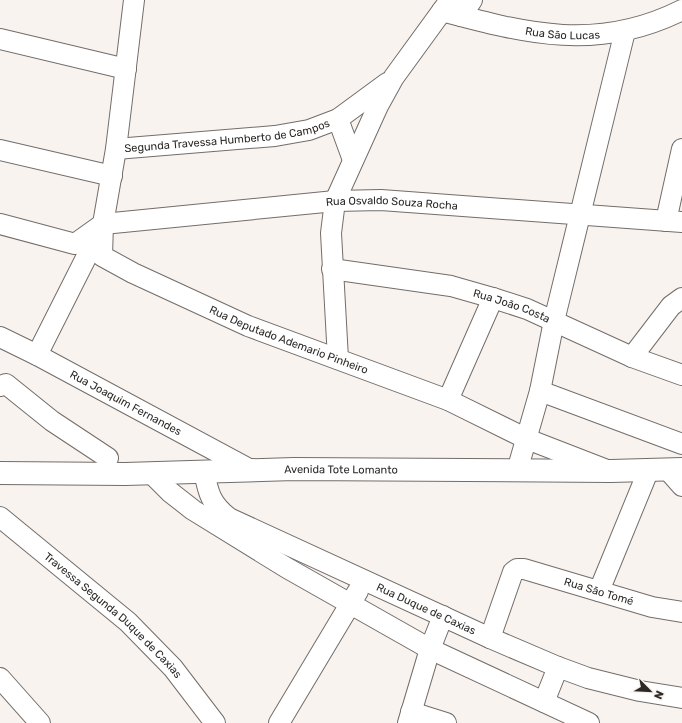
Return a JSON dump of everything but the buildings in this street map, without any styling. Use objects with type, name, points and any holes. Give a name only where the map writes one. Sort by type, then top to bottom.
[{"type":"main road","name":"Avenida Tote Lomanto","points":[[0,473],[151,473],[251,470],[611,471],[666,469]]},
{"type":"street","points":[[37,355],[103,224],[116,149],[134,0]]},
{"type":"street","name":"Segunda Travessa Humberto de Campos","points":[[338,359],[331,233],[335,201],[378,106],[394,77],[451,9],[472,0]]},
{"type":"street","name":"Rua São Lucas","points":[[451,9],[506,28],[560,36],[589,35],[625,31],[665,18],[682,10]]},
{"type":"street","points":[[518,470],[540,392],[554,322],[625,31]]},
{"type":"street","points":[[0,40],[126,70]]},
{"type":"street","name":"Segunda Travessa Humberto de Campos","points":[[116,149],[275,136],[309,130],[338,119],[394,77]]},
{"type":"street","name":"Segunda Travessa Humberto de Campos","points":[[338,119],[353,160]]},
{"type":"street","points":[[674,221],[682,149]]},
{"type":"street","points":[[0,150],[112,176]]},
{"type":"street","name":"Rua Osvaldo Souza Rocha","points":[[103,224],[335,201],[382,200],[674,221]]},
{"type":"street","points":[[0,224],[75,244],[103,224]]},
{"type":"street","name":"Rua Deputado Ademario Pinheiro","points":[[103,224],[102,256],[133,273],[248,326],[448,400],[527,439],[611,471]]},
{"type":"street","name":"Rua João Costa","points":[[332,269],[451,286],[493,298],[527,309],[632,357],[682,374]]},
{"type":"street","points":[[448,400],[493,298]]},
{"type":"street","points":[[632,357],[671,306],[682,298]]},
{"type":"street","name":"Rua Joaquim Fernandes","points":[[0,337],[37,355],[251,470]]},
{"type":"street","points":[[0,386],[6,384],[52,421],[108,458]]},
{"type":"street","points":[[540,392],[682,444]]},
{"type":"street","points":[[599,591],[666,469],[682,486]]},
{"type":"street","name":"Rua Duque de Caxias","points":[[204,471],[208,492],[225,523],[287,568],[352,603],[430,649],[589,723]]},
{"type":"street","name":"Rua Duque de Caxias","points":[[151,473],[170,492],[193,510],[315,556],[490,638],[558,667],[588,678],[640,691],[682,698]]},
{"type":"street","name":"Travessa Segunda Duque de Caxias","points":[[0,517],[128,622],[173,668],[216,722]]},
{"type":"street","name":"Rua São Tomé","points":[[490,638],[513,572],[517,569],[524,569],[652,607],[682,612]]},
{"type":"street","points":[[279,723],[352,603],[364,580]]},
{"type":"street","points":[[442,616],[409,717],[446,723]]},
{"type":"street","points":[[544,702],[558,667]]},
{"type":"street","points":[[0,678],[40,723]]}]
